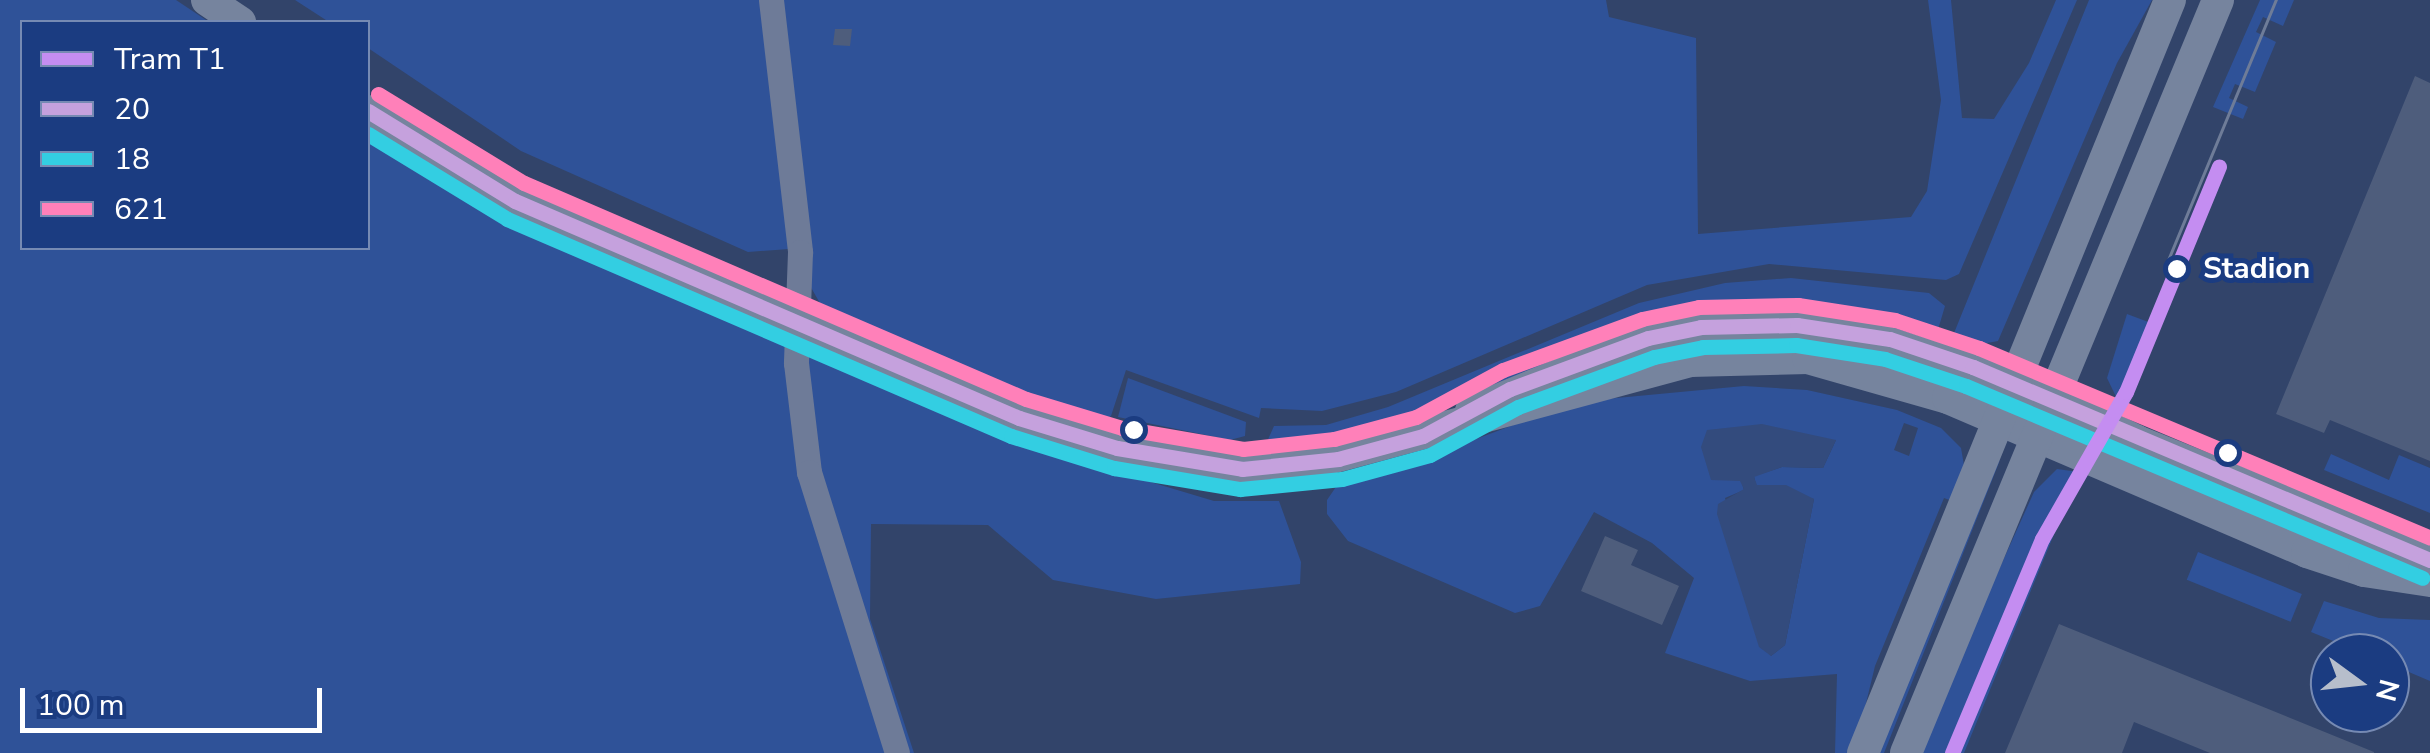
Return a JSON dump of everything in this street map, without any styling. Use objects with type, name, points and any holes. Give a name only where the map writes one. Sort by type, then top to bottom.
[{"type":"main road","points":[[207,0],[237,20]]},
{"type":"main road","points":[[1863,753],[2170,0]]},
{"type":"main road","points":[[1906,753],[2218,0]]},
{"type":"main road","points":[[370,112],[515,202],[1019,418],[1116,448],[1259,469],[1338,460],[1690,362],[1772,356],[1898,379],[2307,552],[2364,571],[2430,581]]},
{"type":"main road","points":[[1423,436],[1554,371],[1701,327],[1851,331],[2013,382],[2136,442],[2430,560]]},
{"type":"street","points":[[771,0],[802,323],[796,364],[820,520],[897,753]]},
{"type":"shaded area","points":[[0,0],[176,0],[206,20],[20,20],[20,250],[370,250],[370,134],[510,217],[1057,454],[1214,501],[1279,501],[1301,562],[1300,584],[1156,599],[1053,580],[988,525],[871,524],[870,619],[914,753],[0,753]]},
{"type":"shaded area","points":[[295,0],[1606,0],[1609,17],[1696,38],[1698,234],[1911,217],[1927,191],[1941,100],[1928,0],[1951,0],[1962,118],[1994,119],[2029,63],[2056,0],[2077,0],[1959,274],[1946,280],[1769,264],[1647,285],[1396,392],[1322,411],[1261,408],[1259,418],[1126,370],[1111,416],[1097,425],[1065,421],[829,319],[789,249],[748,252],[521,151],[370,49],[370,20],[326,20]]},
{"type":"shaded area","points":[[2089,0],[2152,0],[2117,63],[1998,341],[1961,348],[1879,325],[1594,351],[1373,430],[1265,446],[1274,426],[1326,425],[1388,407],[1639,303],[1725,283],[1791,278],[1929,293],[1945,306],[1937,333],[1952,338]]},
{"type":"shaded area","points":[[2260,0],[2294,0],[2283,26],[2263,17],[2256,32],[2276,42],[2255,92],[2235,84],[2229,98],[2248,107],[2243,119],[2213,107]]},
{"type":"shaded area","points":[[2127,314],[2159,326],[2122,409],[2107,378]]},
{"type":"shaded area","points":[[1128,378],[1246,422],[1245,436],[1230,440],[1118,417]]},
{"type":"shaded area","points":[[1744,386],[1807,390],[1897,410],[1941,428],[1961,448],[1965,471],[1955,502],[1944,498],[1875,666],[1854,753],[1835,753],[1837,674],[1750,681],[1665,653],[1694,578],[1652,543],[1594,512],[1540,606],[1515,613],[1348,541],[1327,514],[1327,500],[1340,481],[1431,456],[1574,402]],"holes":[[[1904,423],[1918,428],[1909,456],[1894,450]],[[1836,440],[1823,468],[1782,467],[1754,476],[1756,485],[1814,499],[1785,645],[1771,656],[1725,498],[1744,490],[1741,480]]]},
{"type":"shaded area","points":[[1762,424],[1836,440],[1823,468],[1782,467],[1754,477],[1757,485],[1786,485],[1814,499],[1785,645],[1771,656],[1759,647],[1717,514],[1718,504],[1744,489],[1740,481],[1711,480],[1701,447],[1707,430]]},
{"type":"shaded area","points":[[2331,454],[2389,480],[2399,455],[2430,468],[2430,513],[2324,470]]},
{"type":"shaded area","points":[[2000,460],[1884,753],[1876,753],[1993,470]]},
{"type":"shaded area","points":[[2144,465],[2282,523],[2396,559],[2349,555]]},
{"type":"shaded area","points":[[2057,469],[2086,473],[2062,515],[1964,753],[1916,753],[2034,492]]},
{"type":"shaded area","points":[[2198,552],[2302,594],[2291,622],[2187,580]]},
{"type":"shaded area","points":[[2324,601],[2379,618],[2430,620],[2430,681],[2410,672],[2410,633],[2311,632]]},
{"type":"building","points":[[835,29],[852,29],[850,46],[833,45]]},
{"type":"building","points":[[2415,76],[2430,83],[2430,461],[2330,420],[2324,433],[2276,414]]},
{"type":"building","points":[[1605,536],[1638,550],[1631,565],[1679,586],[1662,625],[1581,591]]},
{"type":"building","points":[[2059,624],[2310,726],[2310,733],[2327,733],[2374,752],[2210,753],[2134,722],[2122,753],[2005,753]]},
{"type":"tram line","points":[[2166,265],[2276,0]]},
{"type":"tram line","name":"T1","points":[[1952,753],[2042,539],[2126,392],[2219,166]]},
{"type":"transit line","name":"621","points":[[378,94],[524,183],[1026,399],[1122,428],[1243,449],[1334,439],[1416,417],[1503,370],[1642,319],[1699,307],[1798,305],[1895,320],[1979,348],[2430,538]]},
{"type":"transit line","name":"20","points":[[370,112],[515,201],[1019,418],[1117,448],[1242,469],[1338,459],[1423,436],[1510,389],[1648,338],[1701,327],[1797,325],[1890,339],[1973,367],[2430,560]]},
{"type":"transit line","name":"18","points":[[370,135],[507,219],[1011,436],[1114,468],[1240,489],[1342,479],[1430,455],[1518,407],[1654,357],[1703,347],[1796,345],[1885,359],[1966,386],[2422,578]]},
{"type":"place","name":"Stadion","points":[[2177,269]]}]
